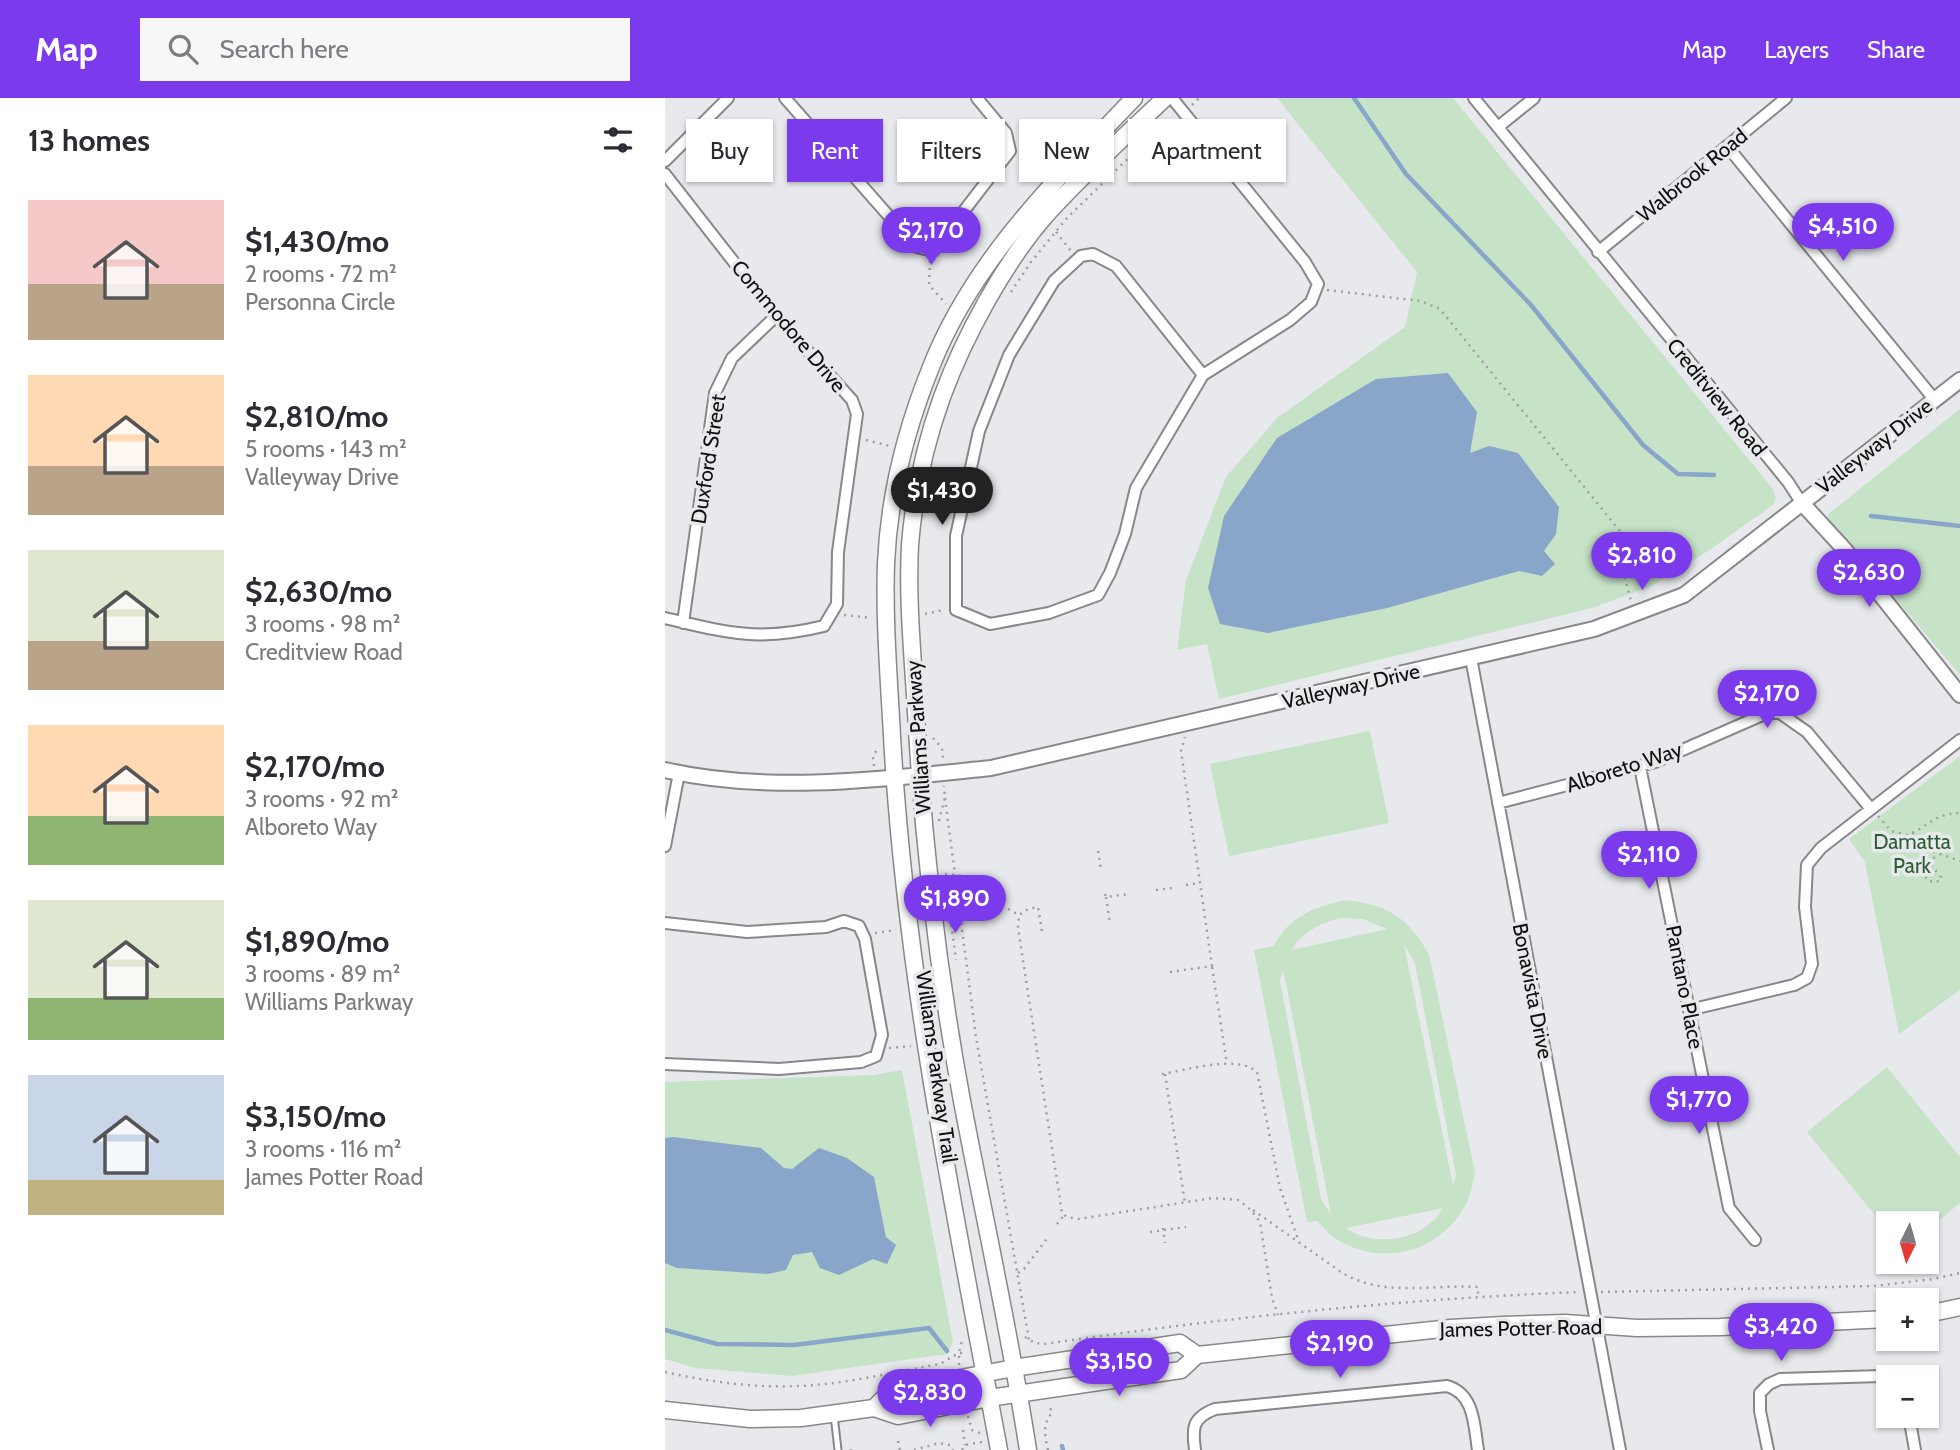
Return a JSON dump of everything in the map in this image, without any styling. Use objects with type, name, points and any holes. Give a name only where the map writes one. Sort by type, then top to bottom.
[{"type":"main road","name":"Williams Parkway","points":[[999,1450],[932,1077],[907,917],[895,777],[885,604],[886,559],[901,458],[914,413],[947,330],[986,264],[1033,204],[1134,98]]},
{"type":"main road","name":"Williams Parkway","points":[[1028,1450],[1020,1395],[962,1098],[926,859],[910,602],[910,545],[920,472],[941,399],[964,346],[1017,253],[1046,216],[1165,98]]},
{"type":"main road","points":[[1939,1311],[1960,1307]]},
{"type":"main road","name":"James Potter Road","points":[[665,1410],[742,1419],[834,1414],[874,1408],[898,1416],[989,1398],[1181,1370],[1198,1355],[1451,1328],[1565,1323],[1637,1328],[1720,1327],[1876,1320]]},
{"type":"main road","name":"James Potter Road","points":[[874,1408],[891,1391],[1014,1368],[1180,1343],[1198,1355]]},
{"type":"street","points":[[665,162],[727,98]]},
{"type":"street","points":[[785,98],[916,247],[930,251],[933,251],[953,227],[1010,151],[1006,133],[977,98]]},
{"type":"street","points":[[1172,98],[1305,261],[1318,285],[1311,302],[1290,320],[1203,374],[1136,488],[1125,534],[1111,573],[1098,595],[1049,613],[990,624],[956,610],[956,536],[979,431],[1009,355],[1054,281],[1077,259],[1093,254],[1116,266],[1203,374]]},
{"type":"street","name":"Creditview Road","points":[[1474,98],[1960,695]]},
{"type":"street","points":[[1498,127],[1534,98]]},
{"type":"street","name":"Walbrook Road","points":[[1598,252],[1786,98]]},
{"type":"street","points":[[1727,146],[1934,399]]},
{"type":"street","name":"Commodore Drive","points":[[665,174],[776,316],[852,400],[857,414],[838,552],[837,604],[831,614]]},
{"type":"street","name":"Duxford Street","points":[[683,623],[715,393],[732,358],[776,316]]},
{"type":"street","name":"Valleyway Drive","points":[[672,772],[755,783],[920,776],[991,768],[1594,629],[1684,595],[1960,380]]},
{"type":"street","points":[[665,618],[726,633],[756,636],[795,633],[824,626],[831,614]]},
{"type":"street","name":"Bonavista Drive","points":[[1471,658],[1620,1450]]},
{"type":"street","name":"Alboreto Way","points":[[1498,803],[1640,766],[1767,713],[1780,713],[1807,732],[1871,809]]},
{"type":"street","points":[[1689,1010],[1794,985],[1807,978],[1812,964],[1805,907],[1807,865],[1821,848],[1960,740]]},
{"type":"street","name":"Pantano Place","points":[[1640,766],[1730,1208],[1755,1240]]},
{"type":"street","points":[[665,846],[672,772]]},
{"type":"street","points":[[665,923],[747,932],[826,927],[844,921],[859,926],[865,939],[882,1035],[876,1056],[861,1062],[779,1069],[665,1064]]},
{"type":"street","points":[[1768,1450],[1760,1394],[1770,1383],[1780,1379],[1876,1377]]},
{"type":"street","points":[[1195,1450],[1193,1431],[1196,1421],[1203,1413],[1215,1409],[1447,1386],[1457,1389],[1470,1404],[1478,1450]]},
{"type":"street","points":[[1911,1428],[1915,1450]]},
{"type":"lane","points":[[834,1414],[838,1450]]},
{"type":"path","points":[[1007,140],[1019,138]]},
{"type":"path","points":[[1005,300],[1056,232],[1128,158]]},
{"type":"path","points":[[1056,232],[1077,259]]},
{"type":"path","points":[[930,251],[929,285],[948,307]]},
{"type":"path","points":[[1315,292],[1328,289],[1421,301],[1440,309],[1619,530],[1624,543],[1623,570],[1634,614]]},
{"type":"path","points":[[854,437],[893,446]]},
{"type":"path","points":[[921,615],[946,610],[954,621],[956,610]]},
{"type":"path","points":[[831,614],[875,618]]},
{"type":"path","points":[[1189,723],[1181,751],[1227,1064]]},
{"type":"path","points":[[931,736],[943,748],[944,797],[939,821]]},
{"type":"path","points":[[874,778],[873,756],[879,748]]},
{"type":"path","points":[[944,797],[948,810],[976,1037],[1027,1340]]},
{"type":"path","points":[[1871,809],[1891,831],[1901,835],[1912,833],[1931,820],[1960,813]]},
{"type":"path","points":[[1912,833],[1936,853],[1960,861]]},
{"type":"path","points":[[1098,851],[1101,869]]},
{"type":"path","points":[[1931,865],[1941,877],[1936,883],[1926,877],[1931,865],[1936,853]]},
{"type":"path","points":[[945,874],[964,876],[996,901]]},
{"type":"path","points":[[1187,885],[1200,883]]},
{"type":"path","name":"Williams Parkway Trail","points":[[946,887],[956,965]]},
{"type":"path","points":[[1156,890],[1172,888]]},
{"type":"path","points":[[1109,924],[1105,896],[1129,894]]},
{"type":"path","points":[[1042,931],[1038,907],[1019,915],[1017,928],[1059,1204],[1064,1215],[1078,1219],[1227,1198],[1247,1206],[1354,1279],[1384,1288],[1478,1287],[1478,1298]]},
{"type":"path","points":[[1008,909],[1019,915]]},
{"type":"path","points":[[865,939],[877,932],[903,929]]},
{"type":"path","points":[[1170,972],[1212,966]]},
{"type":"path","points":[[879,1049],[917,1046]]},
{"type":"path","points":[[1185,1203],[1164,1074],[1227,1064],[1248,1065],[1259,1075],[1280,1188],[1299,1242]]},
{"type":"path","points":[[1247,1206],[1260,1222],[1272,1298],[1278,1315]]},
{"type":"path","points":[[1057,1224],[1064,1215]]},
{"type":"path","points":[[1150,1233],[1186,1227]]},
{"type":"path","points":[[1163,1229],[1165,1243]]},
{"type":"path","points":[[1017,1273],[1024,1269],[1049,1236]]},
{"type":"path","points":[[1613,1291],[1874,1286],[1960,1273]]},
{"type":"path","points":[[1019,1331],[1027,1340],[1038,1343],[1356,1306],[1565,1293]]},
{"type":"path","points":[[959,1365],[963,1329]]},
{"type":"path","points":[[1038,1343],[1038,1348]]},
{"type":"path","points":[[665,1372],[752,1386],[802,1386],[940,1364],[959,1353],[965,1354]]},
{"type":"path","points":[[1048,1450],[1045,1429],[1052,1413],[1050,1409]]},
{"type":"path","points":[[970,1427],[982,1434]]},
{"type":"path","points":[[962,1450],[965,1445],[963,1430]]},
{"type":"path","points":[[898,1441],[900,1450]]},
{"type":"path","points":[[965,1445],[982,1442]]},
{"type":"path","points":[[914,1450],[942,1443],[950,1445],[953,1450]]},
{"type":"green space","points":[[1277,98],[1453,98],[1773,489],[1776,498],[1774,504],[1711,549],[1652,586],[1592,608],[1219,699],[1207,644],[1177,650],[1186,580],[1226,477],[1277,418],[1405,327],[1417,272]]},
{"type":"green space","points":[[1960,409],[1960,675],[1827,515]]},
{"type":"green space","points":[[1370,731],[1389,823],[1229,856],[1210,764]]},
{"type":"green space","name":"Damatta Park","points":[[1960,756],[1960,990],[1899,1034],[1865,862],[1849,839]]},
{"type":"green space","points":[[1335,902],[1361,902],[1395,915],[1413,931],[1429,954],[1475,1173],[1466,1204],[1456,1220],[1443,1233],[1412,1250],[1377,1253],[1359,1249],[1338,1240],[1317,1221],[1307,1222],[1254,950],[1274,946],[1295,920],[1314,909]],"holes":[[[1340,918],[1363,919],[1387,929],[1292,950],[1307,933]],[[1404,945],[1415,963],[1456,1175],[1453,1185]],[[1283,970],[1331,1214],[1321,1199],[1280,981]],[[1443,1208],[1425,1228],[1399,1238],[1371,1238],[1346,1228]]]},
{"type":"green space","points":[[1887,1067],[1960,1157],[1960,1203],[1939,1220],[1939,1211],[1876,1211],[1876,1216],[1807,1132]]},
{"type":"green space","points":[[902,1070],[953,1342],[947,1354],[792,1376],[696,1368],[665,1359],[665,1082],[873,1075]]},
{"type":"water","points":[[1448,373],[1477,412],[1470,453],[1489,446],[1518,453],[1559,507],[1556,534],[1544,551],[1555,564],[1542,576],[1519,571],[1387,608],[1268,633],[1220,624],[1208,588],[1224,516],[1277,438],[1376,379]]},
{"type":"water","points":[[665,1138],[761,1148],[784,1168],[792,1169],[819,1148],[847,1158],[874,1177],[886,1237],[896,1245],[887,1264],[873,1259],[839,1275],[820,1268],[812,1252],[793,1255],[786,1270],[768,1274],[677,1268],[665,1263]]},
{"type":"waterway","points":[[1354,98],[1406,174],[1531,305],[1643,445],[1678,474],[1714,475]]},
{"type":"waterway","points":[[1871,516],[1960,526]]},
{"type":"waterway","points":[[665,1330],[717,1344],[794,1345],[929,1328],[947,1351]]},
{"type":"waterway","points":[[1062,1446],[1063,1450]]}]
